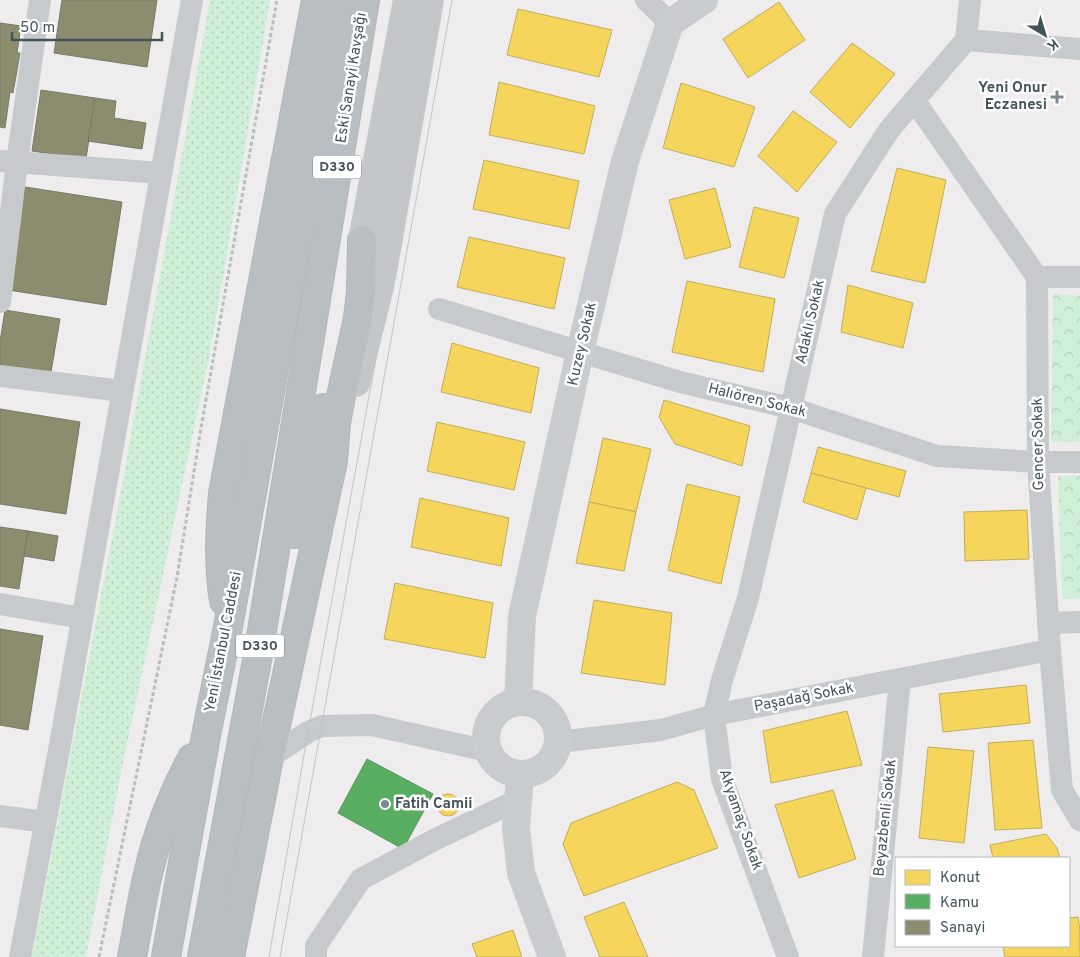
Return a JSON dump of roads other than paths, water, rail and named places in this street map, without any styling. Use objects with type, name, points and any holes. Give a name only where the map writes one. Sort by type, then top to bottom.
[{"type":"highway","points":[[228,627],[220,582],[220,537],[223,493],[316,0]]},
{"type":"highway","name":"Eski Sanayi Kavşağı","points":[[282,328],[340,0]]},
{"type":"highway","name":"Eski Sanayi Kavşağı","points":[[258,655],[365,0]]},
{"type":"highway","points":[[230,957],[269,758],[333,461],[336,423],[358,318],[361,292],[362,240]]},
{"type":"highway","points":[[258,655],[277,602],[289,557],[362,240]]},
{"type":"highway","name":"Yeni İstanbul Caddesi","points":[[166,957],[282,328]]},
{"type":"highway","name":"D330","points":[[202,957],[258,655]]},
{"type":"highway","points":[[132,957],[150,866],[164,821],[182,778],[207,730]]},
{"type":"main road","points":[[362,240],[407,0]]},
{"type":"main road","points":[[333,461],[360,369],[380,287],[430,0]]},
{"type":"street","points":[[0,302],[9,162],[40,0]]},
{"type":"street","points":[[20,957],[192,0]]},
{"type":"street","points":[[646,0],[670,23],[700,2]]},
{"type":"street","points":[[970,0],[966,40],[1080,49]]},
{"type":"street","name":"Kuzey Sokak","points":[[518,702],[522,616],[580,352],[625,161],[670,23]]},
{"type":"street","name":"Adaklı Sokak","points":[[722,680],[748,598],[835,214],[889,130],[966,40]]},
{"type":"street","points":[[914,100],[1037,278],[1080,277]]},
{"type":"street","points":[[9,162],[161,173]]},
{"type":"street","name":"Gencer Sokak","points":[[1037,278],[1038,462],[1050,650],[1062,790],[1080,820]]},
{"type":"street","name":"Halıören Sokak","points":[[439,309],[680,382],[791,408],[937,456],[1038,462],[1080,462]]},
{"type":"street","points":[[0,376],[122,391]]},
{"type":"street","points":[[0,604],[82,618]]},
{"type":"street","points":[[1048,623],[1080,622]]},
{"type":"street","name":"Paşadağ Sokak","points":[[558,742],[661,730],[714,715],[1050,650]]},
{"type":"street","name":"Beyazbenli Sokak","points":[[873,957],[900,679]]},
{"type":"street","name":"Akyamaç Sokak","points":[[722,680],[714,715],[722,779],[788,957]]},
{"type":"street","points":[[316,957],[316,946],[361,879],[436,839],[519,787],[533,773],[544,768],[552,759],[558,748],[559,736],[556,724],[550,714],[541,706],[530,702],[518,702],[507,705],[497,712],[490,721],[486,732],[486,744],[490,756],[498,766],[508,772],[519,787],[516,828],[521,873],[552,957]]},
{"type":"street","points":[[269,758],[308,732],[322,726],[372,725],[488,751]]},
{"type":"street","points":[[0,816],[45,822]]},
{"type":"tram line","points":[[269,957],[441,0]]},
{"type":"tram line","points":[[280,957],[452,0]]},
{"type":"place","name":"Yeni Onur Eczanesi","points":[[1057,97]]},
{"type":"place","name":"Fatih Camii","points":[[385,804]]}]
